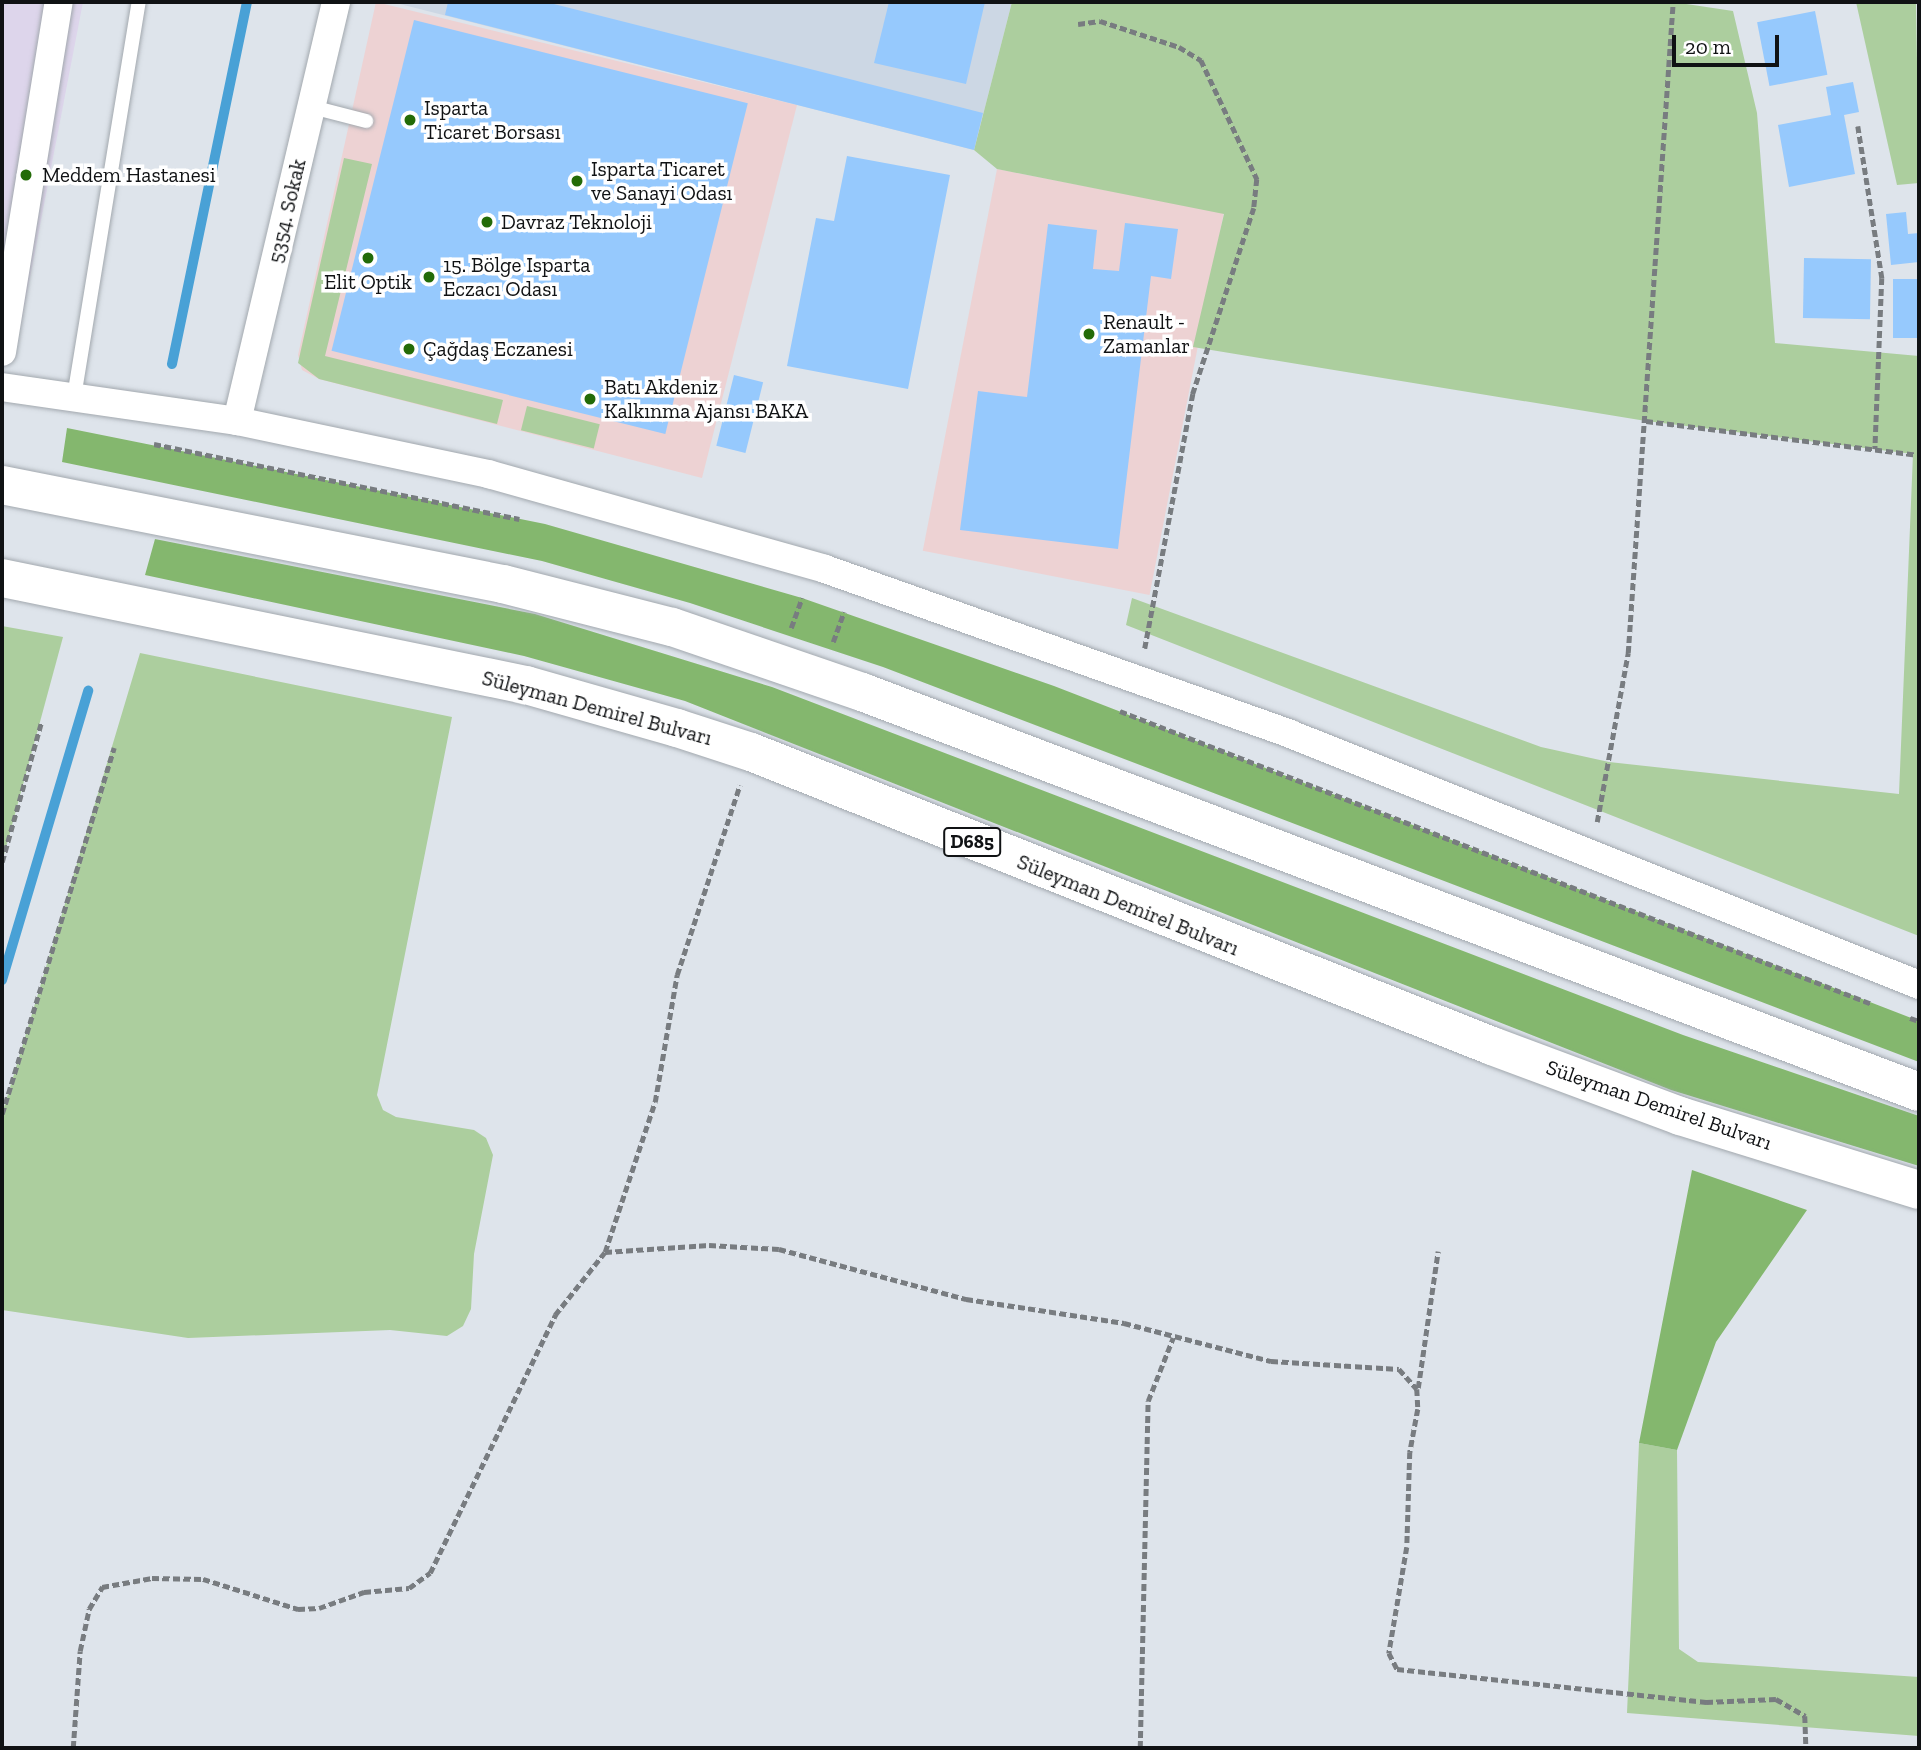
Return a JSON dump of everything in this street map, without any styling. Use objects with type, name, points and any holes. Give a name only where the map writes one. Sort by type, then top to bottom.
[{"type":"highway","points":[[2,485],[503,584],[672,627],[862,692],[1919,1092]]},
{"type":"highway","name":"Süleyman Demirel Bulvarı","points":[[2,578],[526,685],[751,752],[1517,1056],[1680,1116],[1919,1190]]},
{"type":"street","points":[[2,352],[59,2]]},
{"type":"street","name":"5354. Sokak","points":[[237,421],[336,2]]},
{"type":"street","points":[[2,387],[237,421],[620,507],[944,608],[1139,678],[1919,985]]},
{"type":"lane","points":[[74,397],[139,2]]},
{"type":"lane","points":[[312,107],[366,121]]},
{"type":"path","points":[[1590,855],[1628,653],[1674,2]]},
{"type":"path","points":[[1078,24],[1100,21],[1179,47],[1201,60],[1256,179],[1254,208],[1187,419],[1139,678]]},
{"type":"path","points":[[1858,126],[1882,278],[1875,449]]},
{"type":"path","points":[[1646,421],[1919,455]]},
{"type":"path","points":[[144,442],[531,522]]},
{"type":"path","points":[[789,593],[812,601]]},
{"type":"path","points":[[789,635],[802,598]]},
{"type":"path","points":[[833,608],[855,616]]},
{"type":"path","points":[[831,650],[844,612]]},
{"type":"path","points":[[1115,709],[1885,1009]]},
{"type":"path","points":[[2,862],[41,723]]},
{"type":"path","points":[[2,1114],[114,748]]},
{"type":"path","points":[[73,1748],[80,1651],[89,1609],[102,1587],[152,1578],[203,1579],[298,1609],[337,1605],[363,1592],[423,1582],[437,1563],[555,1315],[605,1252],[655,1102],[677,975],[751,752]]},
{"type":"path","points":[[1896,1013],[1919,1021]]},
{"type":"path","points":[[605,1252],[709,1245],[779,1249],[965,1299],[1090,1316],[1271,1361],[1399,1369],[1418,1389]]},
{"type":"path","points":[[1438,1251],[1418,1389],[1407,1547],[1389,1653],[1397,1669],[1706,1702],[1776,1699],[1805,1716],[1806,1748]]},
{"type":"path","points":[[1140,1748],[1148,1401],[1173,1338]]},
{"type":"shaded area","name":"Meddem Hastanesi","points":[[2,2],[83,2],[16,350],[2,348]]},
{"type":"shaded area","points":[[376,2],[797,105],[702,478],[319,379],[302,370],[298,355]]},
{"type":"shaded area","points":[[392,2],[1012,2],[974,150]]},
{"type":"shaded area","points":[[997,169],[1224,213],[1150,595],[923,551]]},
{"type":"green space","points":[[1012,2],[1673,2],[1733,11],[1757,113],[1775,343],[1919,356],[1919,936],[1126,625],[1132,598],[1541,747],[1609,762],[1899,794],[1913,454],[1646,421],[1193,347],[1224,214],[997,169],[974,150]]},
{"type":"green space","points":[[1856,2],[1916,2],[1919,183],[1897,185]]},
{"type":"green space","points":[[344,158],[372,164],[325,356],[503,400],[497,424],[319,379],[298,363]]},
{"type":"green space","points":[[527,406],[600,424],[594,448],[521,430]]},
{"type":"green space","points":[[67,428],[545,524],[802,598],[1054,686],[1919,1021],[1919,1062],[883,667],[690,603],[542,561],[62,462]]},
{"type":"green space","points":[[155,539],[535,614],[772,687],[1683,1035],[1919,1116],[1919,1166],[1671,1090],[685,701],[524,656],[145,575]]},
{"type":"green space","points":[[2,626],[63,637],[2,862]]},
{"type":"green space","points":[[140,653],[452,717],[377,1095],[383,1110],[396,1117],[474,1130],[486,1138],[493,1155],[474,1254],[471,1309],[463,1326],[447,1336],[390,1330],[188,1338],[2,1310],[2,1114]]},
{"type":"green space","points":[[1692,1170],[1807,1210],[1716,1342],[1677,1450],[1639,1443]]},
{"type":"green space","points":[[1639,1443],[1677,1450],[1679,1649],[1698,1662],[1919,1677],[1919,1736],[1627,1713]]},
{"type":"building","points":[[448,2],[546,2],[983,113],[974,150],[445,15]]},
{"type":"building","points":[[889,2],[985,2],[966,84],[874,63]]},
{"type":"building","points":[[1815,11],[1827,75],[1769,86],[1757,22]]},
{"type":"building","points":[[414,20],[748,103],[665,434],[332,351]]},
{"type":"building","points":[[1853,82],[1859,112],[1844,115],[1855,174],[1789,187],[1778,125],[1831,115],[1826,87]]},
{"type":"building","points":[[847,156],[950,175],[908,389],[787,366],[816,218],[834,221]]},
{"type":"building","points":[[1906,212],[1908,234],[1919,233],[1919,262],[1891,265],[1886,214]]},
{"type":"building","name":"Renault - Zamanlar","points":[[1125,223],[1178,229],[1171,279],[1151,276],[1118,549],[960,530],[978,391],[1027,397],[1048,224],[1097,230],[1093,269],[1119,271]]},
{"type":"building","points":[[1804,258],[1871,259],[1870,319],[1803,318]]},
{"type":"building","points":[[1893,279],[1919,279],[1919,338],[1893,338]]},
{"type":"building","points":[[734,375],[763,382],[745,453],[716,446]]},
{"type":"waterway","points":[[172,364],[247,2]]},
{"type":"waterway","points":[[2,980],[88,691]]},
{"type":"place","name":"Isparta Ticaret Borsası","points":[[410,120]]},
{"type":"place","name":"Meddem Hastanesi","points":[[26,175]]},
{"type":"place","name":"Isparta Ticaret ve Sanayi Odası","points":[[577,181]]},
{"type":"place","name":"Davraz Teknoloji","points":[[487,222]]},
{"type":"place","name":"Elit Optik","points":[[368,258]]},
{"type":"place","name":"15. Bölge Isparta Eczacı Odası","points":[[429,277]]},
{"type":"place","name":"Renault - Zamanlar","points":[[1089,334]]},
{"type":"place","name":"Çağdaş Eczanesi","points":[[409,349]]},
{"type":"place","name":"Batı Akdeniz Kalkınma Ajansı BAKA","points":[[590,399]]}]
